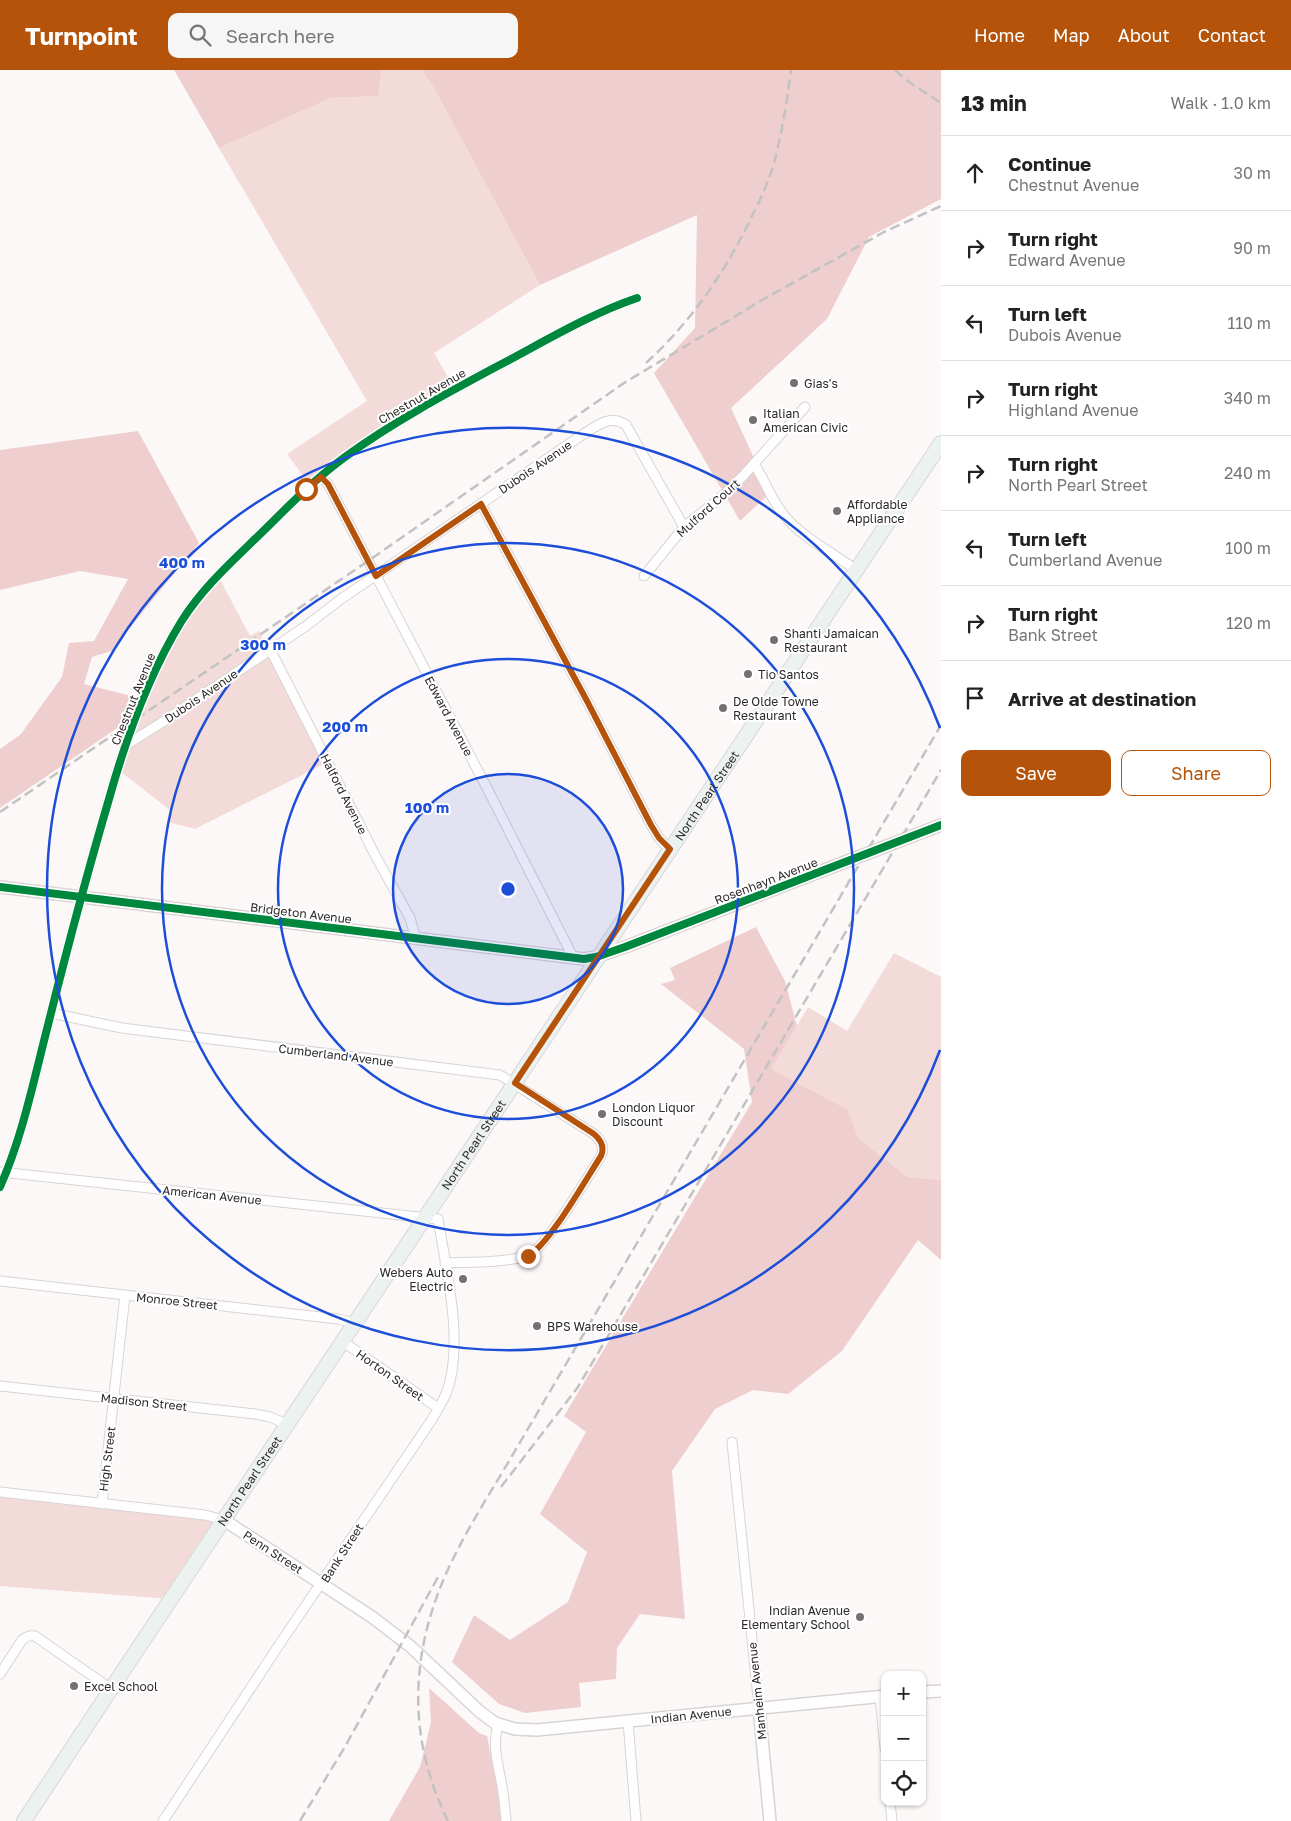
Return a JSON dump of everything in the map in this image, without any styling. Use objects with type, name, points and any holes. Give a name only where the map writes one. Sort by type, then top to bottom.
[{"type":"main road","name":"North Pearl Street","points":[[24,1821],[424,1217],[941,443]]},
{"type":"street","name":"Chestnut Avenue","points":[[0,1187],[3,1173],[21,1128],[109,797],[146,690],[164,651],[182,620],[214,578],[306,489],[346,456],[455,389],[562,332],[620,304],[637,298]]},
{"type":"street","name":"Mulford Court","points":[[644,576],[684,528],[726,493],[804,407]]},
{"type":"street","name":"Dubois Avenue","points":[[126,745],[306,626],[481,504],[606,421],[616,420],[626,426],[684,528]]},
{"type":"street","points":[[754,464],[782,512],[790,522],[802,534],[856,570]]},
{"type":"street","name":"Edward Avenue","points":[[321,477],[328,484],[574,959]]},
{"type":"street","points":[[481,504],[651,825],[659,838],[670,849]]},
{"type":"street","name":"Halford Avenue","points":[[270,649],[375,855],[410,918],[416,939]]},
{"type":"street","name":"Rosenhayn Avenue","points":[[599,956],[941,825]]},
{"type":"street","name":"Bridgeton Avenue","points":[[0,888],[574,959],[599,956]]},
{"type":"street","name":"Cumberland Avenue","points":[[51,1013],[122,1028],[500,1075],[594,1134],[602,1143],[603,1152],[601,1156],[547,1238],[535,1252],[528,1256],[511,1259],[445,1263]]},
{"type":"street","name":"American Avenue","points":[[3,1173],[424,1217]]},
{"type":"street","name":"Bank Street","points":[[163,1821],[281,1642],[322,1584],[446,1394],[454,1353],[451,1303],[438,1219],[424,1217]]},
{"type":"street","name":"Monroe Street","points":[[0,1281],[347,1321],[353,1324]]},
{"type":"street","name":"High Street","points":[[102,1504],[125,1295]]},
{"type":"street","name":"Horton Street","points":[[342,1341],[438,1408]]},
{"type":"street","name":"Madison Street","points":[[0,1386],[255,1414],[270,1417],[287,1424]]},
{"type":"street","name":"Manheim Avenue","points":[[732,1442],[770,1821]]},
{"type":"street","name":"Penn Street","points":[[0,1492],[205,1515],[224,1520],[372,1617],[410,1646],[479,1711],[498,1724]]},
{"type":"street","points":[[0,1674],[26,1636],[36,1636],[111,1688]]},
{"type":"street","points":[[926,1692],[941,1691]]},
{"type":"street","name":"Indian Avenue","points":[[498,1724],[515,1730],[525,1730],[881,1696]]},
{"type":"street","points":[[628,1721],[636,1821]]},
{"type":"street","points":[[498,1724],[494,1748],[506,1821]]},
{"type":"street","points":[[890,1806],[892,1821]]},
{"type":"shaded area","points":[[174,70],[382,70],[378,96],[331,98],[219,148]]},
{"type":"shaded area","points":[[382,70],[422,70],[434,88],[540,285],[434,353],[455,389],[309,484],[287,454],[367,401],[219,148],[331,98],[378,96]]},
{"type":"shaded area","points":[[422,70],[941,70],[941,199],[869,237],[827,319],[731,408],[770,493],[740,521],[654,373],[695,328],[697,215],[540,285],[434,88]]},
{"type":"shaded area","points":[[138,431],[199,543],[111,651],[92,657],[84,684],[139,698],[132,718],[0,808],[0,749],[21,734],[62,677],[69,643],[94,641],[128,579],[80,571],[0,590],[0,450]]},
{"type":"shaded area","points":[[216,572],[250,636],[259,631],[328,762],[195,829],[167,822],[170,810],[117,769],[139,698]]},
{"type":"shaded area","points":[[756,927],[785,981],[797,1026],[771,1069],[847,1109],[859,1139],[908,1177],[941,1180],[941,1260],[918,1240],[842,1351],[788,1394],[753,1390],[715,1409],[672,1471],[685,1619],[640,1614],[617,1648],[616,1679],[579,1683],[581,1707],[525,1713],[499,1704],[452,1662],[474,1615],[510,1640],[568,1602],[587,1552],[540,1514],[586,1432],[564,1416],[752,1102],[744,1049],[661,984],[675,980],[670,968]]},
{"type":"shaded area","points":[[894,953],[941,977],[941,1180],[908,1177],[859,1139],[847,1109],[771,1069],[808,1007],[847,1031]]},
{"type":"shaded area","points":[[0,1492],[224,1520],[170,1599],[0,1586]]},
{"type":"shaded area","points":[[429,1688],[479,1733],[487,1736],[504,1821],[389,1821],[420,1767],[431,1722]]},
{"type":"railway","points":[[646,363],[678,330],[706,295],[731,256],[755,210],[774,163],[784,117],[791,70]]},
{"type":"railway","points":[[895,70],[909,82],[941,103]]},
{"type":"railway","points":[[0,812],[368,561],[624,383],[764,299],[884,232],[941,206]]},
{"type":"railway","points":[[448,1821],[434,1789],[425,1757],[418,1693],[427,1629],[450,1565],[464,1537],[941,725]]},
{"type":"railway","points":[[501,1487],[578,1387],[941,770]]},
{"type":"railway","points":[[300,1821],[346,1745],[438,1577]]},
{"type":"cycle path","points":[[0,1187],[27,1107],[77,912],[123,753],[139,708],[158,664],[189,610],[225,568],[298,496],[333,466],[365,443],[427,405],[557,334],[637,298]]},
{"type":"cycle path","points":[[0,887],[584,959],[625,947],[941,825]]},
{"type":"place","name":"Gias's","points":[[794,383]]},
{"type":"place","name":"Italian American Civic","points":[[753,420]]},
{"type":"place","name":"Affordable Appliance","points":[[837,511]]},
{"type":"place","name":"Shanti Jamaican Restaurant","points":[[774,640]]},
{"type":"place","name":"Tio Santos","points":[[748,674]]},
{"type":"place","name":"De Olde Towne Restaurant","points":[[723,708]]},
{"type":"place","name":"London Liquor Discount","points":[[602,1114]]},
{"type":"place","name":"Webers Auto Electric","points":[[463,1279]]},
{"type":"place","name":"BPS Warehouse","points":[[537,1326]]},
{"type":"place","name":"Indian Avenue Elementary School","points":[[860,1617]]},
{"type":"place","name":"Excel School","points":[[74,1686]]},
{"type":"route","points":[[306,489],[321,477],[328,484],[376,576],[481,504],[631,784],[651,825],[659,838],[670,849],[515,1083],[594,1134],[600,1139],[603,1148],[601,1156],[547,1238],[535,1252],[528,1256]]}]
